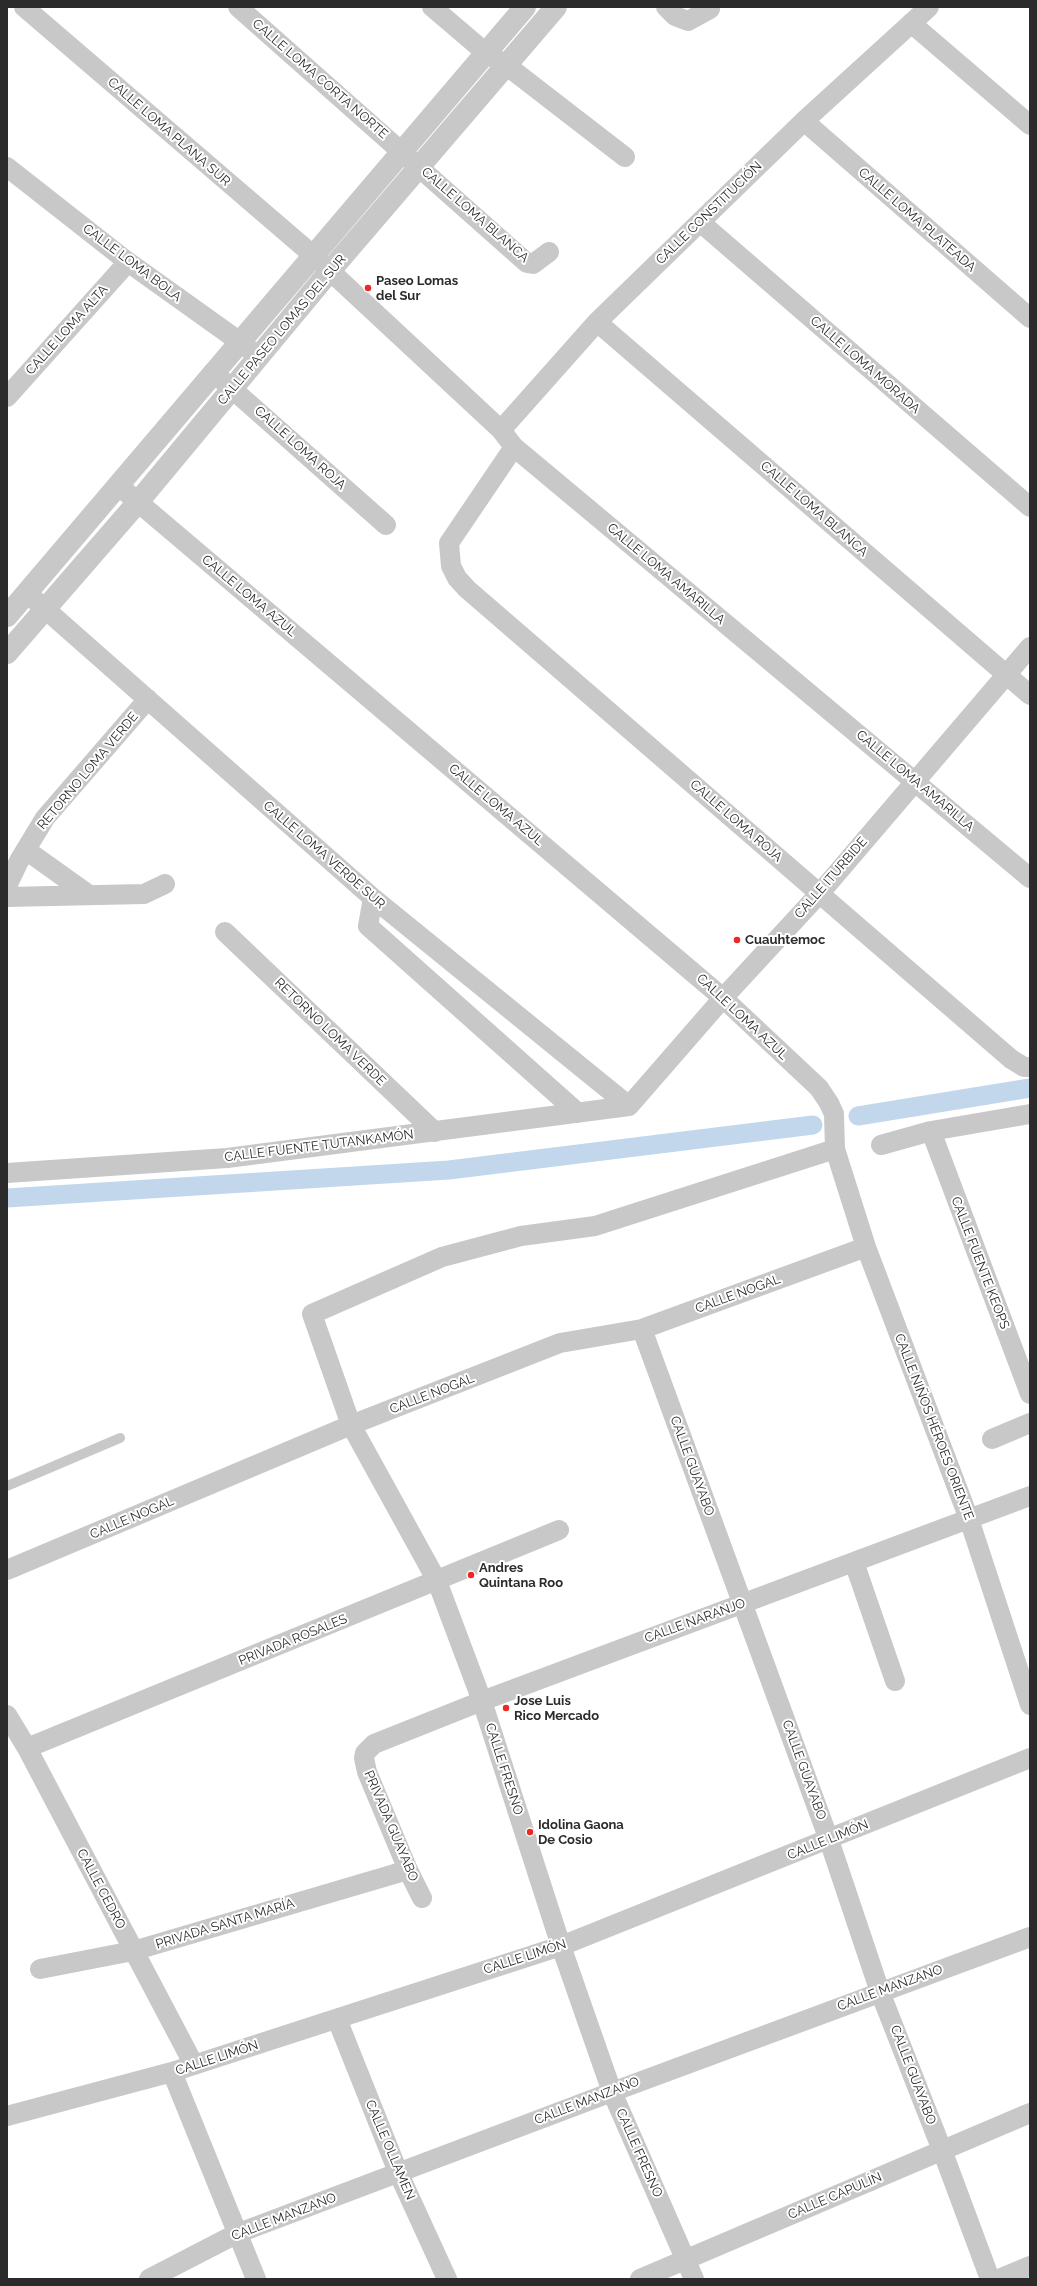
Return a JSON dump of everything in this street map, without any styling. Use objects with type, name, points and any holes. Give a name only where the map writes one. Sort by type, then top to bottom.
[{"type":"street","name":"CALLE LOMA PLANA SUR","points":[[24,7],[314,256]]},
{"type":"street","name":"CALLE LOMA CORTA NORTE","points":[[238,7],[402,151]]},
{"type":"street","points":[[432,7],[486,53],[506,65],[625,157]]},
{"type":"street","name":"CALLE PASEO LOMAS DEL SUR","points":[[7,616],[525,7]]},
{"type":"street","name":"CALLE PASEO LOMAS DEL SUR","points":[[7,653],[47,609],[138,502],[329,272],[556,7]]},
{"type":"street","points":[[666,7],[675,16],[688,21],[710,9]]},
{"type":"street","name":"CALLE CONSTITUCIÓN","points":[[501,430],[597,322],[804,121],[929,7]]},
{"type":"street","points":[[911,23],[1030,125]]},
{"type":"street","name":"CALLE LOMA PLATEADA","points":[[804,121],[1030,318]]},
{"type":"street","name":"CALLE LOMA BLANCA","points":[[402,151],[529,264],[536,263],[549,252]]},
{"type":"street","name":"CALLE LOMA BOLA","points":[[7,167],[128,262],[259,357]]},
{"type":"street","name":"CALLE LOMA MORADA","points":[[700,222],[1030,508]]},
{"type":"street","name":"CALLE LOMA AMARILLA","points":[[314,256],[329,272],[501,430],[514,447],[1030,878]]},
{"type":"street","name":"CALLE LOMA ALTA","points":[[7,397],[128,262]]},
{"type":"street","name":"CALLE LOMA BLANCA","points":[[597,322],[1030,695]]},
{"type":"street","name":"CALLE LOMA ROJA","points":[[213,372],[386,525]]},
{"type":"street","name":"CALLE LOMA ROJA","points":[[514,447],[450,543],[451,566],[457,578],[467,589],[1011,1059],[1024,1067],[1030,1067]]},
{"type":"street","name":"CALLE LOMA AZUL","points":[[119,486],[723,998],[819,1088],[834,1114],[835,1149]]},
{"type":"street","name":"CALLE LOMA VERDE SUR","points":[[27,593],[47,609],[373,898],[630,1106]]},
{"type":"street","name":"CALLE ITURBIDE","points":[[630,1106],[723,998],[820,893],[1030,648]]},
{"type":"street","name":"RETORNO LOMA VERDE","points":[[7,886],[45,818],[148,699]]},
{"type":"street","points":[[26,850],[89,895]]},
{"type":"street","points":[[7,897],[144,894],[165,884]]},
{"type":"street","points":[[373,898],[368,926],[578,1113]]},
{"type":"street","name":"RETORNO LOMA VERDE","points":[[225,932],[435,1132]]},
{"type":"street","name":"CALLE FUENTE TUTANKAMÓN","points":[[7,1173],[227,1158],[630,1106]]},
{"type":"street","points":[[881,1145],[930,1131],[1030,1114]]},
{"type":"street","name":"CALLE FUENTE KEOPS","points":[[930,1131],[1030,1394]]},
{"type":"street","name":"CALLE NIÑOS HÉROES ORIENTE","points":[[835,1149],[866,1247],[969,1519],[1030,1705]]},
{"type":"street","name":"CALLE FRESNO","points":[[694,2279],[612,2092],[561,1946],[482,1700],[437,1581],[351,1426],[312,1314],[442,1257],[520,1236],[595,1226],[835,1149]]},
{"type":"street","name":"CALLE NOGAL","points":[[7,1570],[351,1426],[560,1343],[642,1329],[866,1247]]},
{"type":"street","name":"CALLE GUAYABO","points":[[642,1329],[829,1840],[880,1992],[942,2150],[990,2279]]},
{"type":"street","points":[[992,1439],[1030,1423]]},
{"type":"street","name":"CALLE NARANJO","points":[[365,1753],[378,1742],[482,1700],[1030,1496]]},
{"type":"street","name":"PRIVADA ROSALES","points":[[27,1748],[559,1530]]},
{"type":"street","points":[[854,1562],[895,1680]]},
{"type":"street","name":"CALLE CEDRO","points":[[7,1714],[27,1748],[194,2065]]},
{"type":"street","name":"PRIVADA GUAYABO","points":[[365,1753],[367,1772],[408,1870],[422,1898]]},
{"type":"street","name":"CALLE LIMÓN","points":[[7,2116],[172,2072],[561,1946],[829,1840],[1030,1758]]},
{"type":"street","name":"PRIVADA SANTA MARÍA","points":[[40,1969],[134,1951],[408,1870]]},
{"type":"street","name":"CALLE MANZANO","points":[[149,2279],[236,2234],[398,2172],[1030,1937]]},
{"type":"street","name":"CALLE OLLAMEN","points":[[337,2019],[398,2172],[447,2279]]},
{"type":"street","points":[[172,2072],[236,2234],[256,2279]]},
{"type":"street","name":"CALLE CAPULÍN","points":[[640,2279],[1030,2113]]},
{"type":"street","points":[[999,2279],[1030,2266]]},
{"type":"lane","points":[[7,1486],[120,1438]]},
{"type":"waterway","points":[[858,1116],[1030,1088]]},
{"type":"waterway","points":[[7,1198],[449,1170],[813,1125]]},
{"type":"place","name":"Paseo Lomas del Sur","points":[[368,288]]},
{"type":"place","name":"Cuauhtemoc","points":[[737,940]]},
{"type":"place","name":"Andres Quintana Roo","points":[[471,1575]]},
{"type":"place","name":"Jose Luis Rico Mercado","points":[[506,1708]]},
{"type":"place","name":"Idolina Gaona De Cosio","points":[[530,1832]]}]
